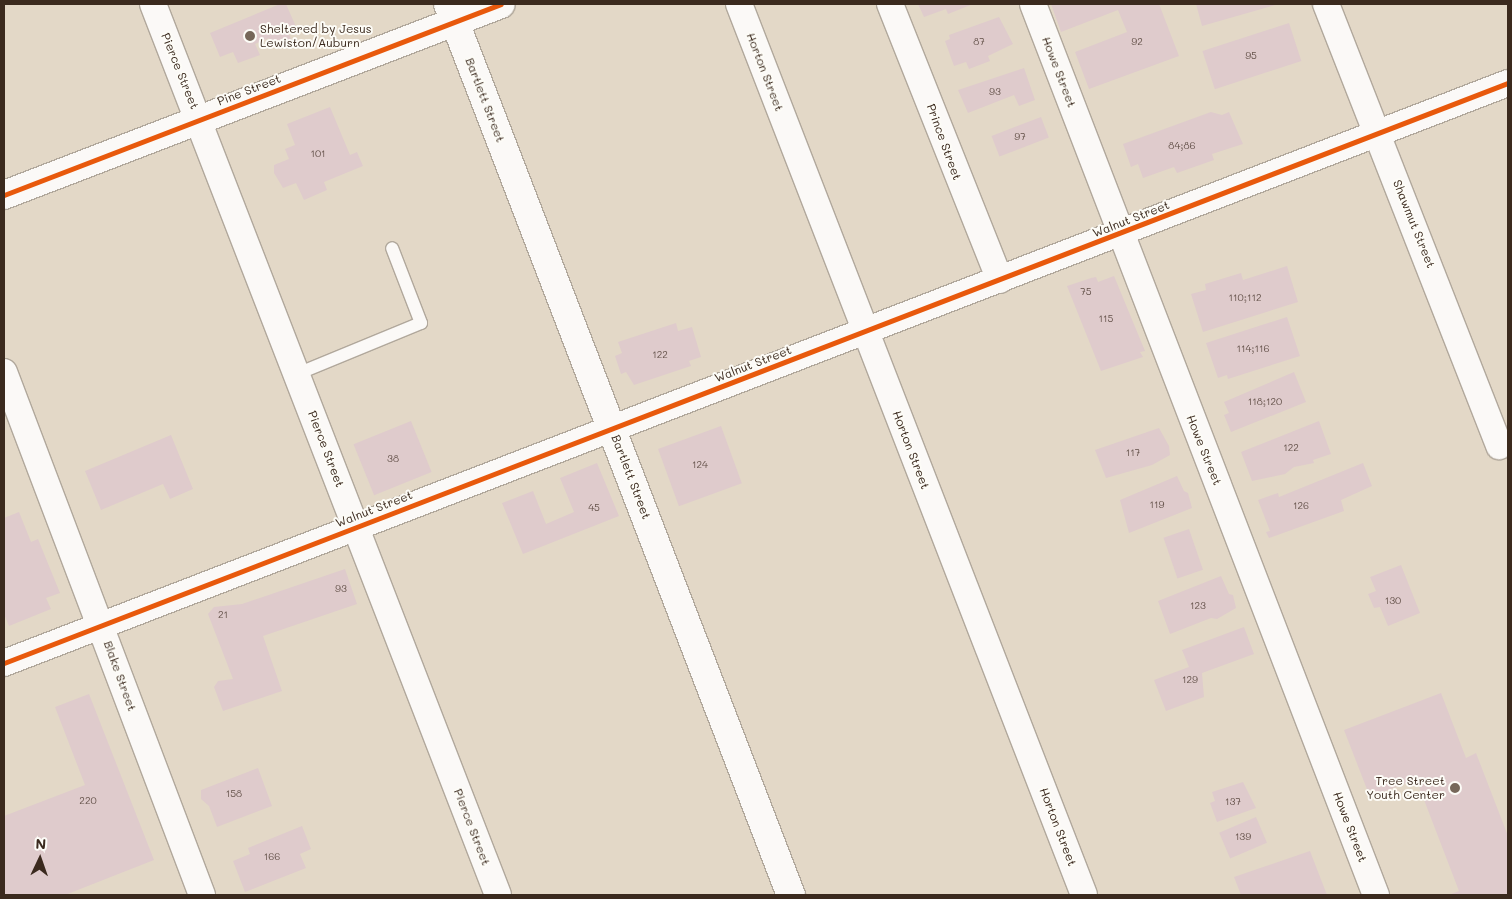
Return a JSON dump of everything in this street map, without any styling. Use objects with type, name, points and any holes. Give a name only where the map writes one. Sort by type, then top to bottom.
[{"type":"street","name":"Pierce Street","points":[[153,4],[200,119],[498,895]]},
{"type":"street","name":"Pine Street","points":[[4,195],[200,119],[451,13],[501,4]]},
{"type":"street","name":"Horton Street","points":[[739,4],[1084,895]]},
{"type":"street","name":"Prince Street","points":[[890,4],[1000,280]]},
{"type":"street","name":"Howe Street","points":[[1033,4],[1376,895]]},
{"type":"street","name":"Shawmut Street","points":[[1326,4],[1499,446]]},
{"type":"street","name":"Bartlett Street","points":[[451,13],[792,895]]},
{"type":"street","name":"Walnut Street","points":[[4,663],[1508,83]]},
{"type":"street","name":"Blake Street","points":[[4,372],[202,895]]},
{"type":"lane","points":[[297,374],[421,323],[392,248]]},
{"type":"building","name":"Sheltered by Jesus Lewiston/Auburn","points":[[280,4],[286,4],[297,29],[288,32],[291,39],[273,47],[269,38],[255,44],[260,55],[238,63],[233,52],[220,57],[210,33]]},
{"type":"building","points":[[918,4],[973,4],[948,14],[946,9],[924,17]]},
{"type":"building","points":[[1051,4],[1159,4],[1179,56],[1089,89],[1075,52],[1127,32],[1118,10],[1061,32]]},
{"type":"building","points":[[1196,4],[1279,4],[1202,26]]},
{"type":"building","points":[[999,17],[1013,44],[988,56],[990,61],[969,69],[966,62],[954,66],[945,41],[950,39],[949,35]]},
{"type":"building","points":[[1289,23],[1301,61],[1215,89],[1202,51]]},
{"type":"building","points":[[1024,68],[1035,100],[1019,106],[1014,95],[968,113],[958,90]]},
{"type":"building","points":[[330,107],[350,155],[357,152],[363,166],[324,182],[327,190],[304,200],[296,183],[283,188],[274,173],[274,165],[289,159],[285,149],[295,145],[287,124]]},
{"type":"building","points":[[1211,112],[1222,115],[1229,112],[1243,144],[1212,154],[1214,160],[1177,173],[1174,167],[1143,178],[1138,164],[1131,167],[1123,144]]},
{"type":"building","points":[[1041,117],[1049,138],[999,157],[992,136]]},
{"type":"building","points":[[1287,266],[1298,302],[1203,332],[1191,294],[1206,290],[1205,284],[1241,273],[1243,280]]},
{"type":"building","points":[[1114,276],[1145,351],[1140,352],[1143,357],[1101,371],[1067,286],[1091,278],[1096,277],[1098,282]]},
{"type":"building","points":[[1287,317],[1300,356],[1228,379],[1227,375],[1218,378],[1206,343]]},
{"type":"building","points":[[676,323],[678,331],[692,327],[701,357],[689,361],[691,366],[634,385],[626,372],[621,374],[615,356],[622,353],[618,342]]},
{"type":"building","points":[[1294,372],[1306,402],[1231,432],[1224,415],[1229,413],[1224,402]]},
{"type":"building","points":[[411,421],[432,472],[374,495],[354,444]]},
{"type":"building","points":[[1319,421],[1331,454],[1313,460],[1314,463],[1294,467],[1285,474],[1252,481],[1241,452]]},
{"type":"building","points":[[721,426],[742,483],[679,506],[658,449]]},
{"type":"building","points":[[1159,428],[1169,446],[1170,455],[1152,465],[1106,478],[1095,450]]},
{"type":"building","points":[[171,435],[193,489],[170,499],[163,484],[101,510],[85,471]]},
{"type":"building","points":[[597,463],[619,516],[523,554],[502,503],[533,491],[546,524],[574,512],[560,478]]},
{"type":"building","points":[[1363,463],[1372,486],[1341,500],[1344,511],[1269,538],[1266,532],[1270,531],[1258,500],[1278,493],[1279,497]]},
{"type":"building","points":[[1177,476],[1184,491],[1188,493],[1192,508],[1129,533],[1120,500]]},
{"type":"building","points":[[19,512],[31,542],[38,539],[60,593],[46,598],[51,609],[9,626],[4,614],[4,518]]},
{"type":"building","points":[[1189,529],[1203,570],[1177,578],[1163,538]]},
{"type":"building","points":[[1401,565],[1420,613],[1388,626],[1380,607],[1374,608],[1368,594],[1376,591],[1370,577]]},
{"type":"building","points":[[345,569],[357,604],[263,636],[282,691],[223,711],[214,687],[218,681],[233,679],[208,614],[214,607],[242,604]]},
{"type":"building","points":[[1221,576],[1229,594],[1233,595],[1236,608],[1217,619],[1211,618],[1170,634],[1158,601]]},
{"type":"building","points":[[1244,627],[1254,654],[1202,673],[1204,697],[1166,711],[1154,680],[1189,667],[1182,650]]},
{"type":"building","name":"Tree Street Youth Center","points":[[1441,693],[1466,758],[1476,753],[1508,836],[1508,895],[1449,895],[1459,891],[1416,779],[1370,797],[1344,730]]},
{"type":"building","points":[[89,694],[154,860],[65,895],[4,895],[4,816],[85,785],[55,707]]},
{"type":"building","points":[[258,768],[272,806],[217,827],[209,806],[201,799],[201,790]]},
{"type":"building","points":[[1243,782],[1256,808],[1217,822],[1210,803],[1215,801],[1212,792]]},
{"type":"building","points":[[1256,817],[1267,843],[1230,858],[1219,833]]},
{"type":"building","points":[[302,826],[311,849],[300,854],[306,868],[245,892],[233,861],[250,854],[248,848]]},
{"type":"building","points":[[1310,851],[1327,895],[1241,895],[1234,877]]},
{"type":"cycle path","points":[[4,195],[501,4]]},
{"type":"cycle path","points":[[4,663],[1508,83]]},
{"type":"place","name":"Sheltered by Jesus Lewiston/Auburn","points":[[250,36]]},
{"type":"place","name":"Tree Street Youth Center","points":[[1455,788]]}]
